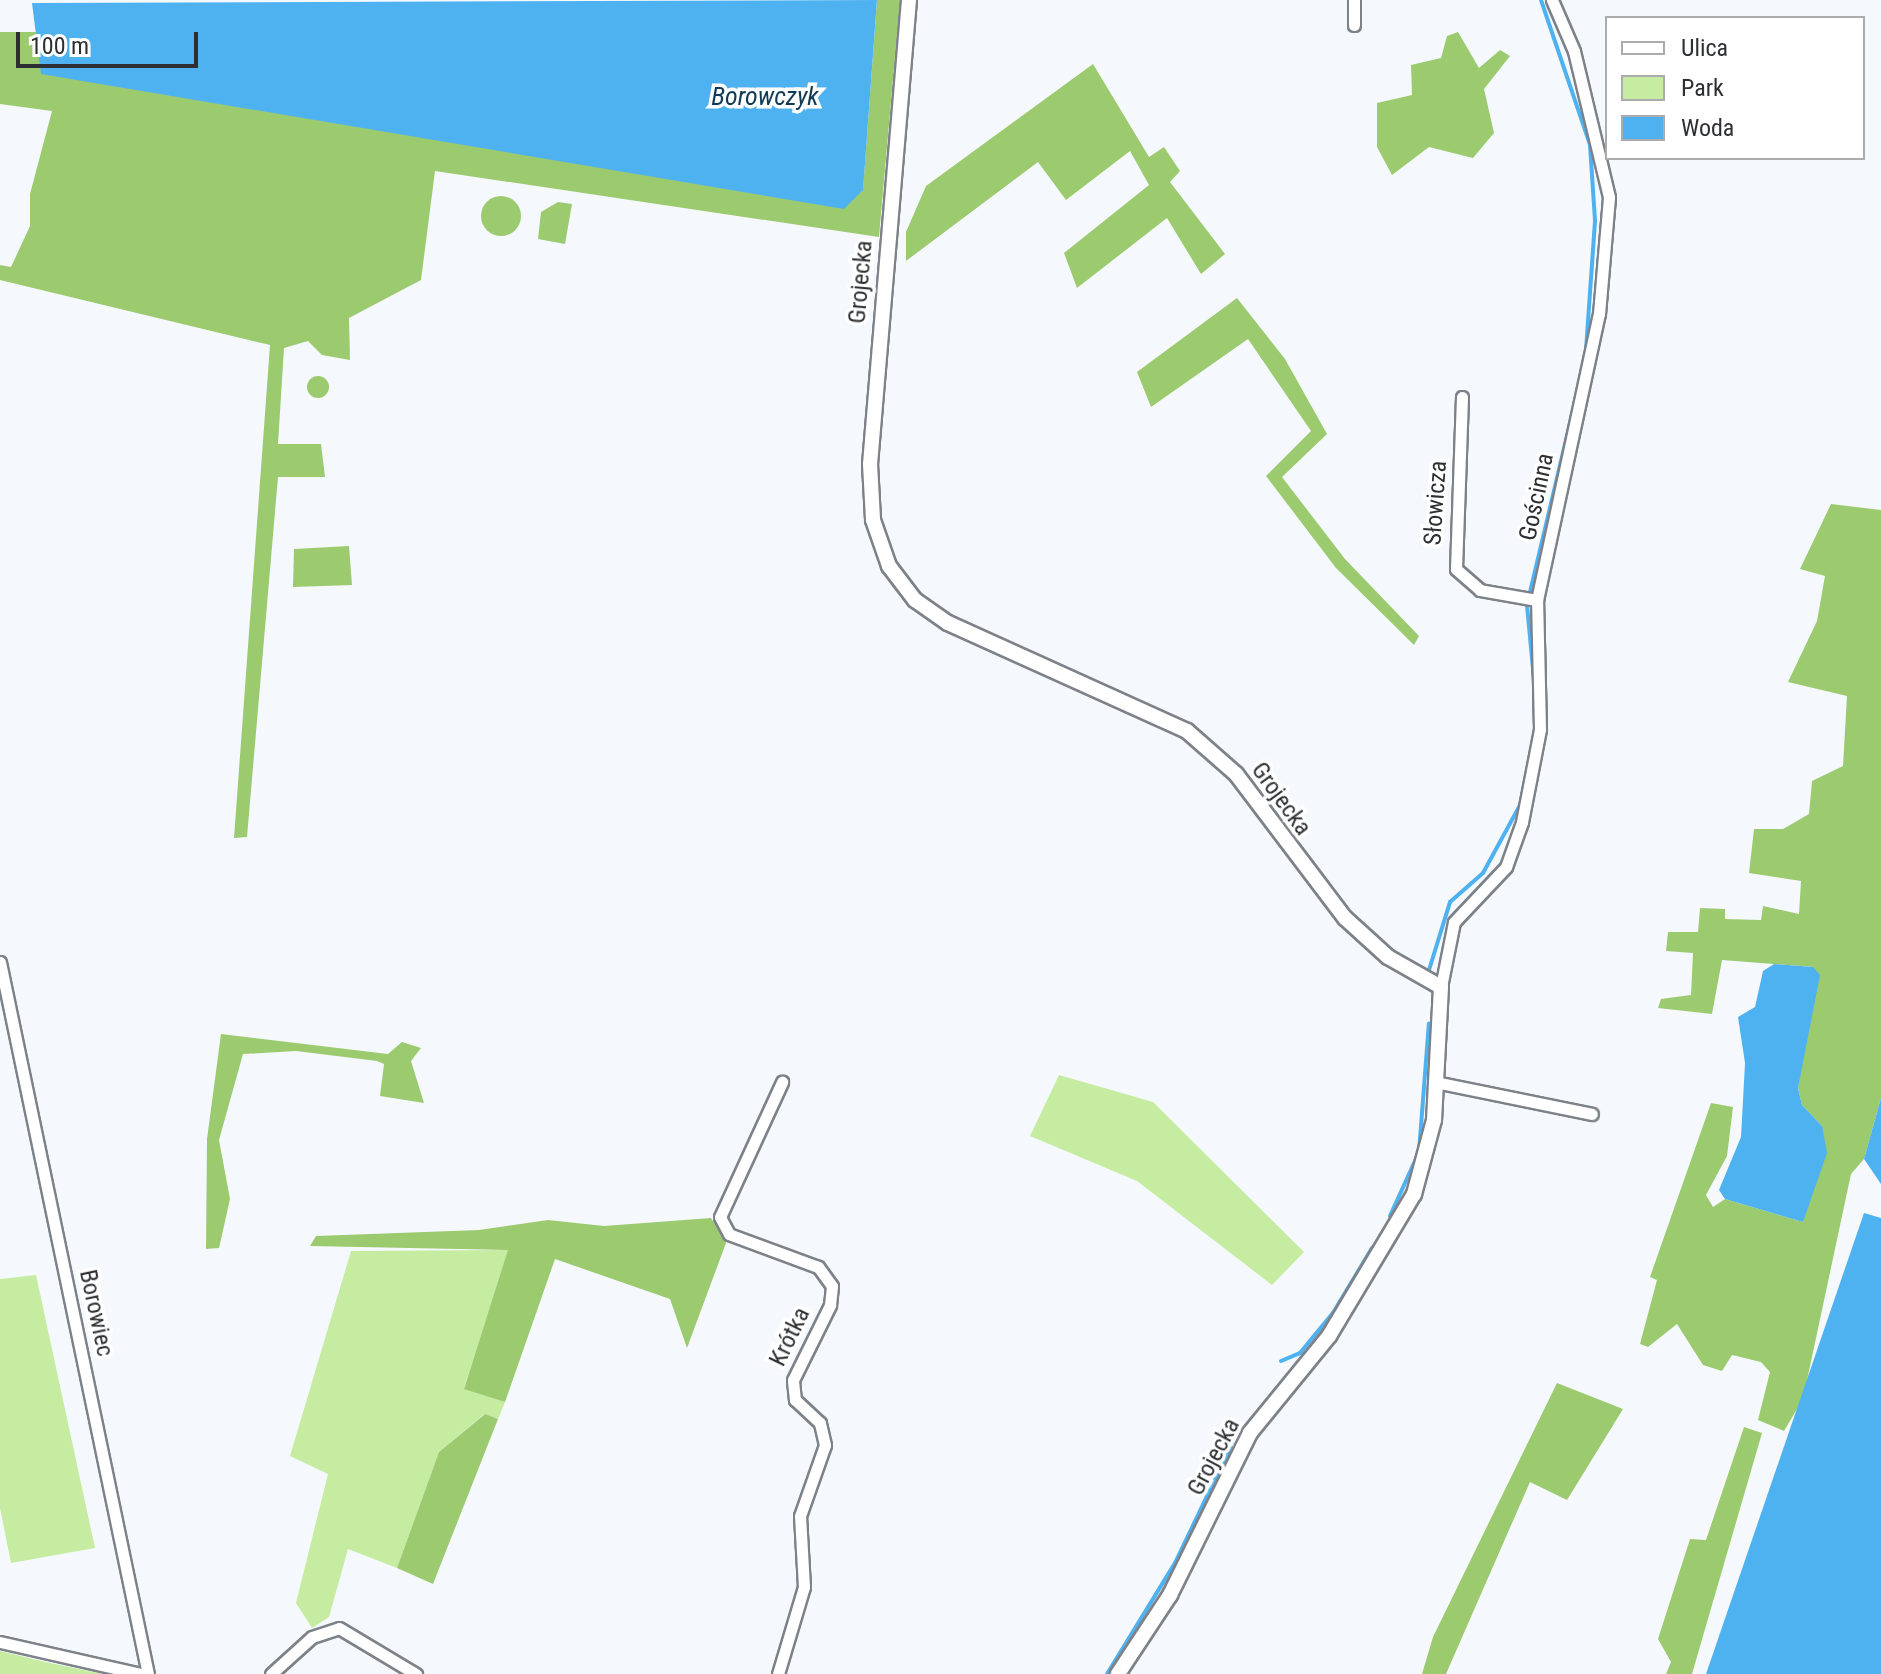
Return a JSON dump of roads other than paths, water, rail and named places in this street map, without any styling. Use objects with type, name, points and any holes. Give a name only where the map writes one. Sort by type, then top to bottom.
[{"type":"street","name":"Grojecka","points":[[909,0],[870,464],[873,520],[889,566],[915,600],[948,623],[1148,709],[1202,743],[1246,786],[1345,918],[1394,962],[1441,987],[1428,1152],[1409,1205],[1329,1336],[1250,1433],[1170,1595],[1118,1674]]},
{"type":"street","points":[[1354,0],[1354,25]]},
{"type":"street","name":"Gościnna","points":[[1441,987],[1454,922],[1506,867],[1522,822],[1540,729],[1537,600],[1599,314],[1609,197],[1574,51],[1552,0]]},
{"type":"street","name":"Słowicza","points":[[1462,397],[1456,569],[1480,590],[1537,600]]},
{"type":"street","name":"Borowiec","points":[[0,962],[148,1674]]},
{"type":"street","name":"Krótka","points":[[778,1674],[804,1587],[800,1516],[825,1445],[820,1423],[795,1400],[793,1380],[830,1305],[832,1286],[818,1267],[729,1234],[720,1217],[782,1082]]},
{"type":"street","points":[[1435,1082],[1592,1114]]},
{"type":"street","points":[[271,1674],[312,1637],[339,1628],[416,1674]]},
{"type":"street","points":[[0,1642],[141,1674]]},
{"type":"water","name":"Borowczyk","points":[[877,0],[863,190],[844,209],[41,74],[32,3]]},
{"type":"water","points":[[1774,964],[1813,967],[1820,975],[1798,1088],[1802,1105],[1822,1126],[1827,1153],[1803,1222],[1725,1199],[1719,1190],[1741,1137],[1745,1063],[1738,1017],[1755,1007],[1763,971]]},
{"type":"water","points":[[1881,1098],[1881,1184],[1864,1159]]},
{"type":"water","points":[[1864,1213],[1881,1218],[1881,1674],[1706,1674]]},
{"type":"waterway","points":[[1541,0],[1590,145],[1595,221],[1586,350]]},
{"type":"waterway","points":[[1535,690],[1527,605],[1573,410]]},
{"type":"waterway","points":[[1429,970],[1450,902],[1483,873],[1520,805]]},
{"type":"waterway","points":[[1390,1216],[1419,1152],[1429,1023]]},
{"type":"waterway","points":[[1281,1361],[1300,1353],[1333,1313],[1372,1248]]},
{"type":"waterway","points":[[1107,1674],[1175,1563],[1232,1444]]}]
